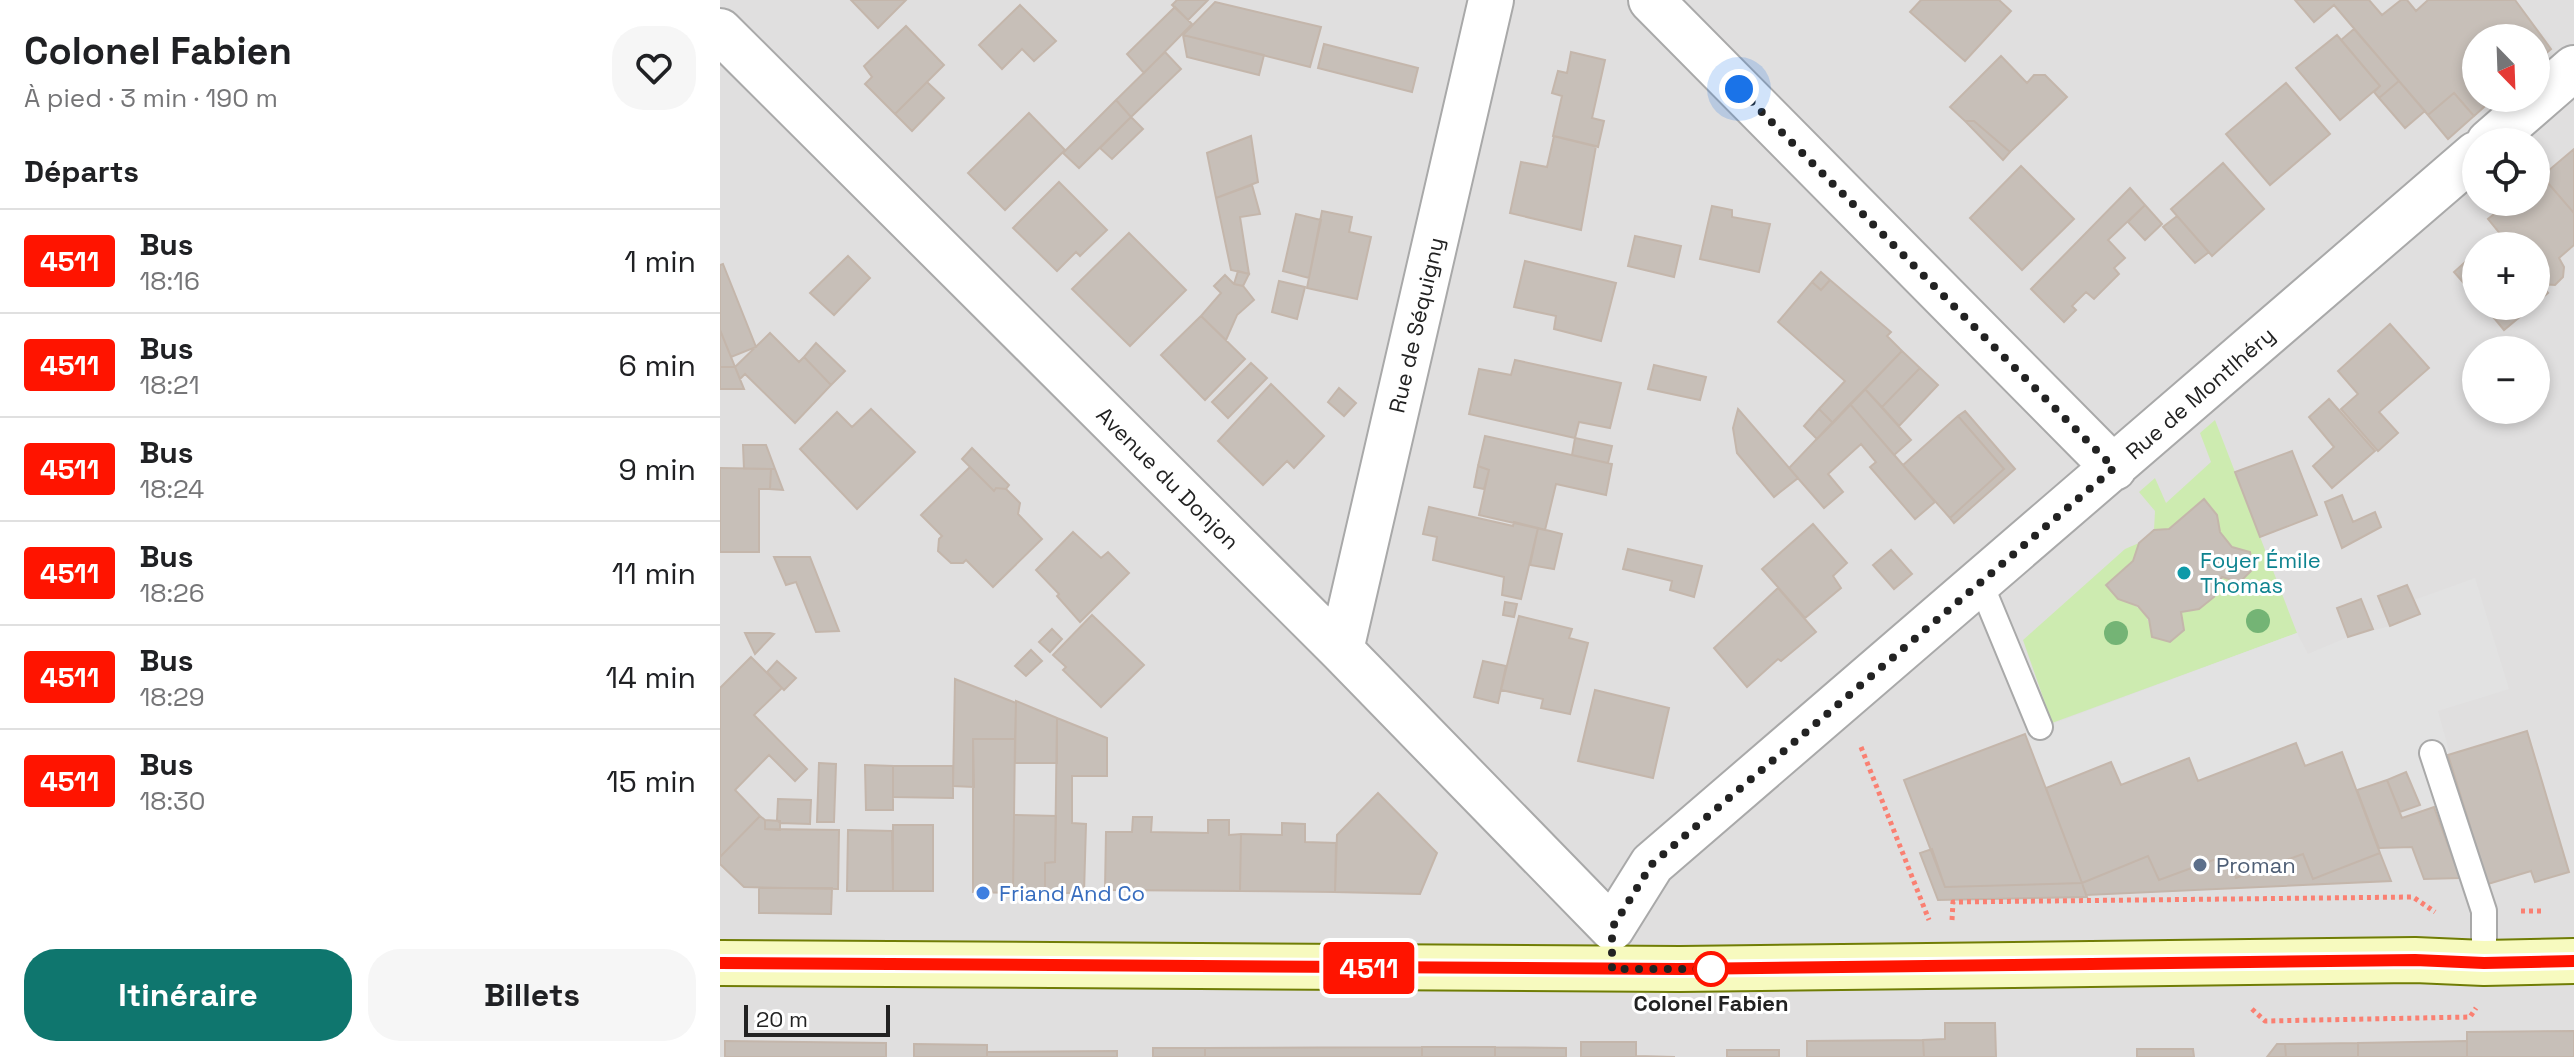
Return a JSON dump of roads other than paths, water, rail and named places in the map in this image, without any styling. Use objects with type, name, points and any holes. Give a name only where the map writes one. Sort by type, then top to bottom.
[{"type":"street","name":"Rue de Séquigny","points":[[1341,650],[1491,0]]},
{"type":"street","points":[[1651,0],[2114,468]]},
{"type":"street","name":"Avenue du Donjon","points":[[720,31],[1341,650],[1612,949]]},
{"type":"street","points":[[2505,128],[2574,68]]},
{"type":"street","name":"Rue de Montlhéry","points":[[1612,949],[1652,864],[2462,166]]},
{"type":"street","points":[[720,963],[1612,949],[2484,963],[2574,961]]},
{"type":"lane","points":[[1980,582],[2040,727]]},
{"type":"lane","points":[[2432,753],[2484,911],[2484,963]]},
{"type":"place","name":"Foyer Émile Thomas","points":[[2184,573]]},
{"type":"place","name":"Proman","points":[[2200,865]]},
{"type":"place","name":"Friand And Co","points":[[983,893]]},
{"type":"place","name":"Colonel Fabien","points":[[1711,969]]}]
